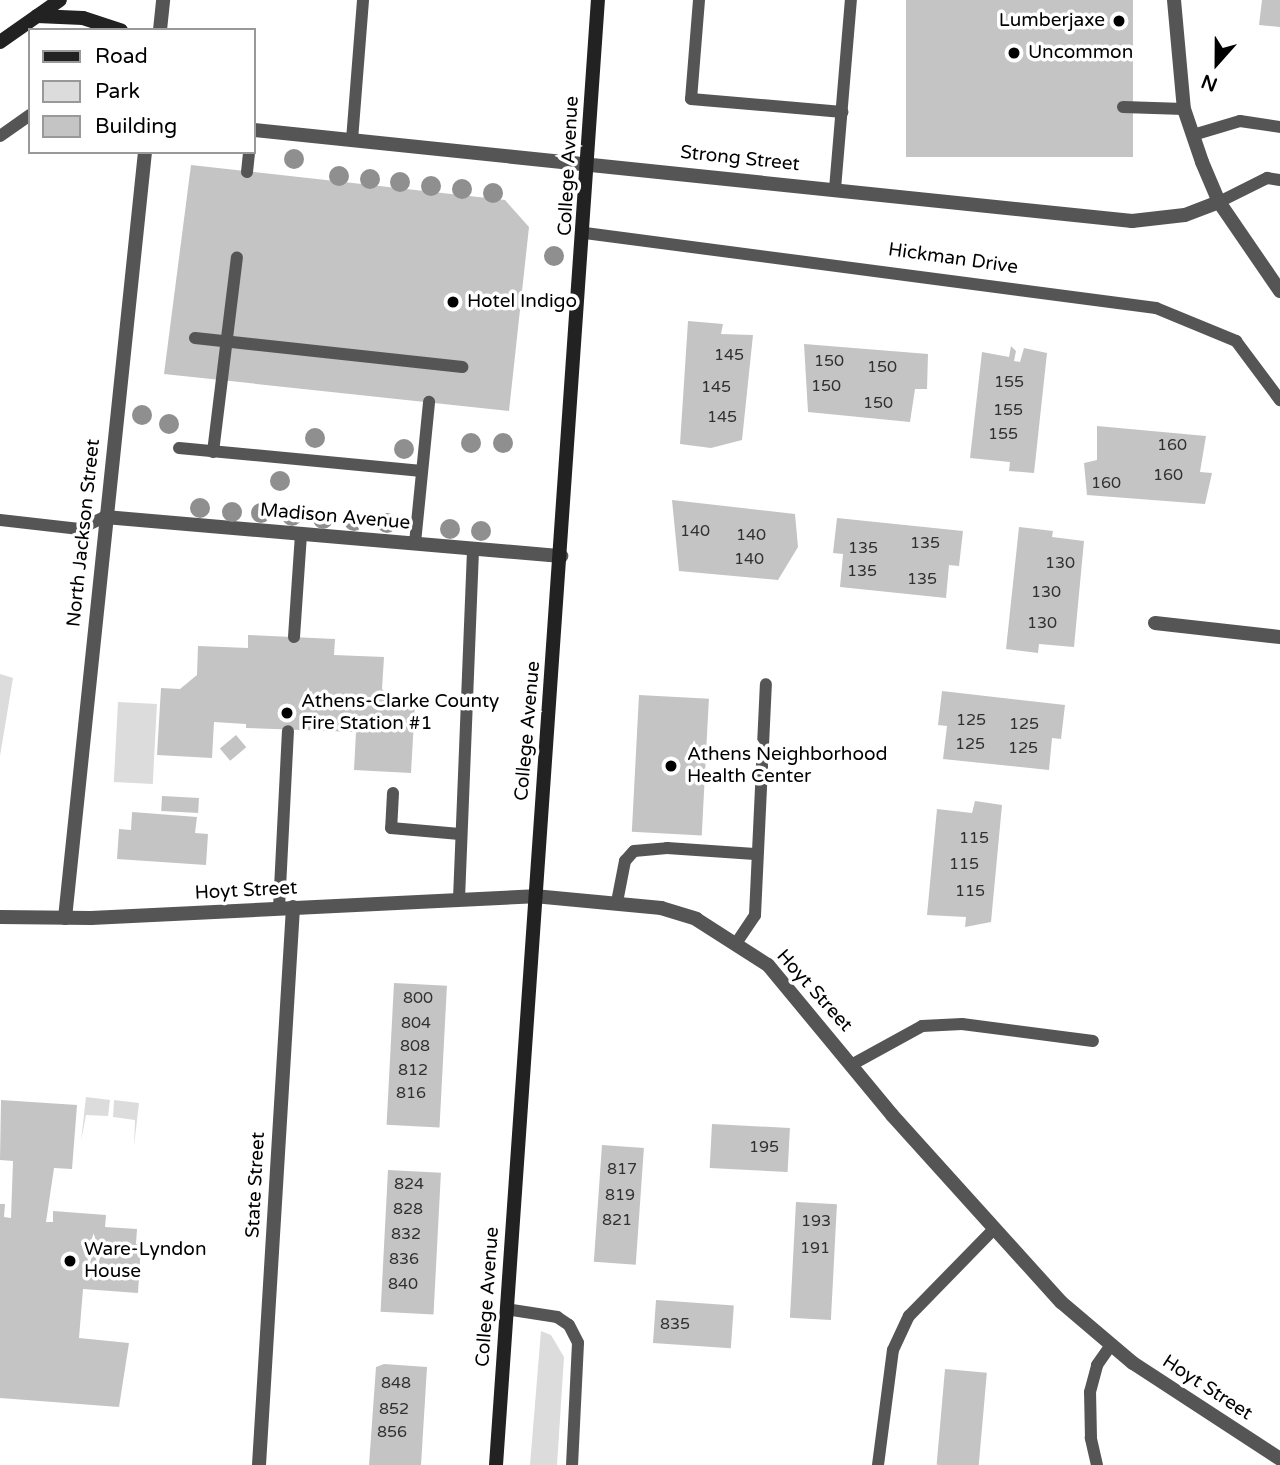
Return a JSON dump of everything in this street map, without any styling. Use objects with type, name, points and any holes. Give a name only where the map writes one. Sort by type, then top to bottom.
[{"type":"street","points":[[0,42],[60,0]]},
{"type":"street","points":[[160,28],[163,0]]},
{"type":"street","name":"College Avenue","points":[[496,1465],[534,896],[585,233],[598,0]]},
{"type":"street","points":[[1174,0],[1184,109],[1193,135],[1219,202],[1280,291]]},
{"type":"street","points":[[37,16],[83,18],[115,28]]},
{"type":"street","name":"Strong Street","points":[[256,130],[1132,221],[1185,215],[1219,202]]},
{"type":"street","name":"North Jackson Street","points":[[65,918],[145,154]]},
{"type":"street","name":"Madison Avenue","points":[[105,517],[561,556]]},
{"type":"street","points":[[1155,623],[1280,637]]},
{"type":"street","name":"Hoyt Street","points":[[0,917],[65,918],[534,896],[617,902],[696,919],[737,942],[768,965],[993,1230],[1061,1302],[1111,1345],[1280,1459]]},
{"type":"street","name":"State Street","points":[[259,1465],[286,908]]},
{"type":"lane","points":[[352,140],[363,0]]},
{"type":"lane","points":[[699,0],[691,99],[842,112]]},
{"type":"lane","points":[[835,189],[851,0]]},
{"type":"lane","points":[[1123,107],[1184,109]]},
{"type":"lane","points":[[0,136],[28,116]]},
{"type":"lane","points":[[1193,135],[1240,121],[1280,127]]},
{"type":"lane","points":[[247,172],[249,154]]},
{"type":"lane","points":[[1219,202],[1267,178],[1280,180]]},
{"type":"lane","name":"Hickman Drive","points":[[585,233],[1156,307],[1236,341],[1280,400]]},
{"type":"lane","points":[[213,452],[237,257]]},
{"type":"lane","points":[[195,338],[462,367]]},
{"type":"lane","points":[[415,544],[429,402]]},
{"type":"lane","points":[[179,448],[422,471]]},
{"type":"lane","points":[[0,520],[79,529],[105,517]]},
{"type":"lane","points":[[294,637],[301,534]]},
{"type":"lane","points":[[459,899],[473,549]]},
{"type":"lane","points":[[737,942],[755,915],[755,854],[766,684]]},
{"type":"lane","points":[[286,908],[288,731]]},
{"type":"lane","points":[[393,793],[391,828],[460,834]]},
{"type":"lane","points":[[617,902],[625,861],[634,851],[667,848],[755,854]]},
{"type":"lane","points":[[853,1065],[922,1026],[962,1024],[1093,1041]]},
{"type":"lane","points":[[878,1465],[892,1350],[909,1316],[993,1230]]},
{"type":"lane","points":[[506,1309],[557,1317],[569,1325],[578,1342],[572,1465]]},
{"type":"lane","points":[[1097,1465],[1091,1438],[1090,1392],[1097,1365],[1111,1345]]},
{"type":"green space","points":[[0,674],[13,678],[0,756]]},
{"type":"green space","points":[[118,702],[157,704],[153,784],[114,782]]},
{"type":"green space","points":[[86,1097],[110,1100],[108,1116],[86,1115],[81,1141]]},
{"type":"green space","points":[[114,1100],[139,1103],[134,1146],[135,1120],[113,1117]]},
{"type":"green space","points":[[541,1331],[551,1335],[564,1357],[557,1465],[530,1465]]},
{"type":"building","name":"Uncommon","points":[[906,0],[1133,0],[1133,157],[906,157]]},
{"type":"building","points":[[1262,0],[1280,0],[1280,27],[1259,25]]},
{"type":"building","points":[[191,165],[505,200],[529,227],[509,411],[164,374]]},
{"type":"building","points":[[688,321],[723,324],[721,334],[753,335],[742,440],[711,448],[680,444]]},
{"type":"building","points":[[804,344],[928,354],[927,389],[915,389],[910,422],[808,412]]},
{"type":"building","points":[[1011,346],[1016,351],[1014,361],[1020,362],[1024,348],[1047,353],[1034,473],[1009,471],[1010,462],[970,458],[982,352],[1009,357]]},
{"type":"building","points":[[1097,426],[1206,436],[1200,472],[1212,473],[1205,504],[1087,495],[1084,463],[1097,460]]},
{"type":"building","points":[[672,500],[795,514],[798,547],[778,580],[679,571]]},
{"type":"building","points":[[837,518],[963,531],[959,566],[949,565],[946,598],[840,587],[843,554],[833,553]]},
{"type":"building","points":[[1019,527],[1053,531],[1052,537],[1084,541],[1074,647],[1039,644],[1038,653],[1006,649]]},
{"type":"building","name":"Athens-Clarke County Fire Station #1","points":[[248,635],[335,639],[334,655],[384,657],[382,689],[394,702],[415,703],[411,773],[354,770],[356,732],[246,728],[246,724],[214,722],[212,758],[157,755],[161,688],[180,689],[197,675],[198,646],[248,648]]},
{"type":"building","points":[[942,691],[1065,705],[1061,739],[1052,738],[1049,770],[943,759],[947,726],[938,725]]},
{"type":"building","name":"Athens Neighborhood Health Center","points":[[639,695],[709,699],[702,835],[632,832]]},
{"type":"building","points":[[236,735],[246,747],[230,761],[220,748]]},
{"type":"building","points":[[162,796],[199,798],[198,813],[161,811]]},
{"type":"building","points":[[975,801],[1002,805],[991,922],[965,927],[966,917],[927,915],[937,809],[972,813]]},
{"type":"building","points":[[132,812],[197,817],[195,833],[208,834],[206,865],[117,859],[119,829],[131,830]]},
{"type":"building","points":[[394,983],[447,986],[439,1128],[387,1125]]},
{"type":"building","name":"Ware-Lyndon House","points":[[1,1100],[77,1105],[72,1169],[54,1168],[46,1222],[53,1222],[53,1211],[106,1215],[105,1227],[137,1229],[136,1244],[141,1245],[138,1293],[83,1289],[79,1338],[129,1343],[119,1407],[0,1398],[0,1204],[5,1204],[4,1217],[11,1218],[13,1161],[0,1160]]},
{"type":"building","points":[[712,1124],[790,1128],[788,1172],[710,1168]]},
{"type":"building","points":[[602,1145],[644,1148],[636,1265],[594,1262]]},
{"type":"building","points":[[388,1170],[441,1173],[433,1315],[381,1312]]},
{"type":"building","points":[[796,1202],[837,1204],[831,1320],[790,1318]]},
{"type":"building","points":[[656,1300],[734,1305],[731,1348],[653,1343]]},
{"type":"building","points":[[384,1364],[427,1367],[421,1465],[369,1465],[376,1367]]},
{"type":"building","points":[[945,1369],[987,1373],[979,1465],[937,1465]]},
{"type":"place","name":"Lumberjaxe","points":[[1119,21]]},
{"type":"place","name":"Uncommon","points":[[1014,53]]},
{"type":"place","name":"Hotel Indigo","points":[[453,302]]},
{"type":"place","name":"Athens-Clarke County Fire Station #1","points":[[287,713]]},
{"type":"place","name":"Athens Neighborhood Health Center","points":[[671,766]]},
{"type":"place","name":"Ware-Lyndon House","points":[[70,1261]]}]
